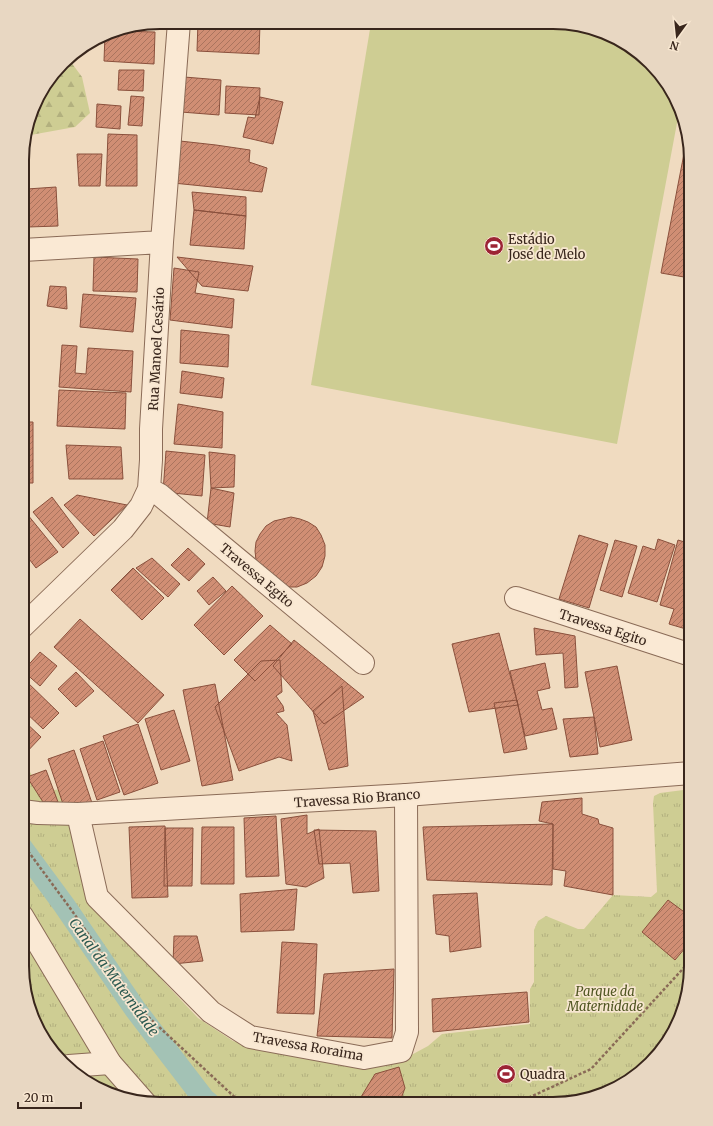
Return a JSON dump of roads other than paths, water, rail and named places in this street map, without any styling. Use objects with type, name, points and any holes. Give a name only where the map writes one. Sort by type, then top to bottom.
[{"type":"street","name":"Rua Manoel Cesário","points":[[29,620],[124,529],[141,506],[149,489],[162,242],[178,29]]},
{"type":"street","points":[[29,250],[162,242]]},
{"type":"street","name":"Travessa Egito","points":[[149,489],[160,495],[363,663]]},
{"type":"street","name":"Travessa Egito","points":[[516,598],[684,653]]},
{"type":"street","name":"Travessa Rio Branco","points":[[29,812],[78,814],[406,795],[684,774]]},
{"type":"street","name":"Travessa Roraima","points":[[78,814],[97,897],[211,1012],[250,1037],[364,1058],[401,1051],[407,1032],[406,795]]},
{"type":"street","points":[[29,928],[110,1063],[137,1095]]},
{"type":"street","points":[[75,1066],[110,1063]]},
{"type":"waterway","name":"Canal da Maternidade","points":[[29,858],[64,905],[135,1009],[202,1097]]},
{"type":"place","name":"Estádio José de Melo","points":[[494,246]]},
{"type":"place","name":"Quadra","points":[[506,1074]]},
{"type":"park label","name":"Parque da Maternidade","points":[[605,998]]}]
